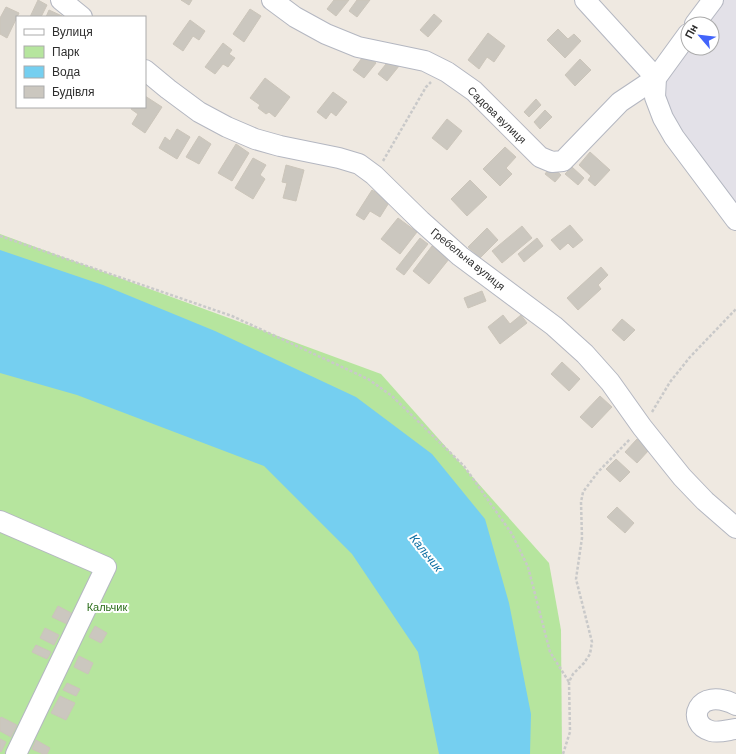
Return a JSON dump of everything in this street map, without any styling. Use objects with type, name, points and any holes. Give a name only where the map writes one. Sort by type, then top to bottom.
[{"type":"street","points":[[61,0],[81,16]]},
{"type":"street","name":"Садова вулиця","points":[[272,0],[295,17],[326,34],[358,47],[425,61],[447,72],[474,91],[540,157],[552,162],[563,161],[620,102],[656,78]]},
{"type":"street","points":[[585,0],[656,78]]},
{"type":"street","points":[[701,16],[713,0]]},
{"type":"street","points":[[680,45],[656,78],[655,97],[663,118],[674,137],[736,220]]},
{"type":"street","name":"Гребельна вулиця","points":[[146,71],[199,112],[227,128],[280,146],[339,158],[358,164],[374,175],[421,221],[460,256],[554,326],[584,354],[610,382],[642,427],[682,477],[705,501],[736,528]]},
{"type":"street","points":[[0,521],[106,567],[16,754]]},
{"type":"street","points":[[736,705],[719,699],[710,699],[703,702],[698,708],[697,716],[699,723],[704,728],[712,731],[736,729]]},
{"type":"path","points":[[374,175],[426,87],[447,72]]},
{"type":"path","points":[[0,236],[232,316],[368,379],[392,396],[464,466],[512,534],[528,567],[536,603],[550,652],[569,682]]},
{"type":"path","points":[[563,754],[570,732],[569,682],[573,674],[584,663],[590,654],[592,642],[576,579],[582,538],[581,502],[583,492],[598,472],[642,427],[670,382],[690,357],[736,309]]},
{"type":"shaded area","points":[[713,0],[736,0],[736,220],[674,137],[656,78],[680,56],[720,56],[720,16],[701,16]]},
{"type":"green space","name":"Кальчик","points":[[0,234],[381,374],[549,563],[561,630],[562,754],[0,754]]},
{"type":"water","name":"Кальчик","points":[[0,250],[103,285],[215,331],[356,397],[432,454],[485,519],[509,603],[531,714],[530,754],[439,754],[418,652],[352,554],[264,466],[77,395],[0,373]]},
{"type":"building","points":[[38,0],[47,5],[42,16],[30,16]]},
{"type":"building","points":[[181,0],[192,0],[189,5]]},
{"type":"building","points":[[334,0],[349,0],[336,16],[327,9]]},
{"type":"building","points":[[357,0],[370,0],[357,17],[349,11]]},
{"type":"building","points":[[6,7],[19,13],[16,16],[16,19],[7,38],[0,34],[0,18]]},
{"type":"building","points":[[250,9],[261,16],[244,42],[233,34]]},
{"type":"building","points":[[49,10],[62,16],[46,16]]},
{"type":"building","points":[[434,14],[442,21],[428,37],[420,30]]},
{"type":"building","points":[[190,20],[205,31],[199,40],[193,36],[183,51],[173,44]]},
{"type":"building","points":[[558,29],[568,39],[574,34],[581,41],[565,58],[547,40]]},
{"type":"building","points":[[488,33],[505,46],[494,62],[487,57],[479,69],[468,60]]},
{"type":"building","points":[[223,43],[232,50],[229,54],[235,58],[228,67],[223,64],[215,74],[205,67]]},
{"type":"building","points":[[365,54],[376,63],[364,78],[353,70]]},
{"type":"building","points":[[390,59],[399,66],[387,81],[378,74]]},
{"type":"building","points":[[580,59],[591,70],[575,86],[565,75]]},
{"type":"building","points":[[265,78],[290,97],[275,117],[269,112],[266,114],[258,108],[260,105],[250,98]]},
{"type":"building","points":[[333,92],[347,102],[336,116],[331,112],[326,119],[317,112]]},
{"type":"building","points":[[146,97],[162,107],[145,133],[132,124],[138,114],[131,109],[146,108]]},
{"type":"building","points":[[536,99],[541,105],[529,117],[524,112]]},
{"type":"building","points":[[545,110],[552,117],[540,129],[534,122]]},
{"type":"building","points":[[447,119],[462,131],[447,150],[432,138]]},
{"type":"building","points":[[177,129],[190,137],[177,159],[159,148],[165,137],[170,141]]},
{"type":"building","points":[[199,136],[211,144],[199,164],[186,157]]},
{"type":"building","points":[[236,144],[249,153],[232,181],[218,173]]},
{"type":"building","points":[[505,147],[516,157],[506,168],[512,174],[500,186],[483,169]]},
{"type":"building","points":[[590,152],[610,170],[595,186],[588,180],[591,176],[579,165]]},
{"type":"building","points":[[253,158],[266,165],[260,175],[265,179],[253,199],[235,188]]},
{"type":"building","points":[[286,165],[304,170],[296,201],[283,198],[287,183],[282,182]]},
{"type":"building","points":[[551,166],[561,175],[555,182],[545,174]]},
{"type":"building","points":[[572,167],[584,178],[578,185],[565,174]]},
{"type":"building","points":[[470,180],[487,197],[467,216],[451,199]]},
{"type":"building","points":[[372,190],[390,201],[380,217],[370,211],[364,220],[356,215]]},
{"type":"building","points":[[398,218],[417,232],[400,254],[381,239]]},
{"type":"building","points":[[570,225],[583,240],[573,248],[568,243],[560,250],[551,240]]},
{"type":"building","points":[[522,226],[532,238],[502,263],[492,251]]},
{"type":"building","points":[[487,228],[498,240],[480,258],[468,247]]},
{"type":"building","points":[[420,238],[428,244],[404,275],[396,269]]},
{"type":"building","points":[[537,238],[543,246],[524,262],[518,254]]},
{"type":"building","points":[[432,246],[449,259],[429,284],[413,271]]},
{"type":"building","points":[[601,267],[608,275],[598,285],[601,289],[578,310],[567,298]]},
{"type":"building","points":[[482,291],[486,301],[468,308],[464,298]]},
{"type":"building","points":[[503,315],[510,324],[521,315],[527,323],[500,344],[488,327]]},
{"type":"building","points":[[622,319],[635,330],[624,341],[612,330]]},
{"type":"building","points":[[562,362],[580,379],[569,391],[551,374]]},
{"type":"building","points":[[600,396],[612,407],[592,428],[580,417]]},
{"type":"building","points":[[637,439],[649,450],[637,463],[625,452]]},
{"type":"building","points":[[616,459],[630,472],[620,482],[606,469]]},
{"type":"building","points":[[617,507],[634,523],[625,533],[607,517]]},
{"type":"building","points":[[58,606],[73,614],[67,624],[52,617]]},
{"type":"building","points":[[95,626],[107,633],[101,643],[89,637]]},
{"type":"building","points":[[45,628],[59,635],[54,645],[40,638]]},
{"type":"building","points":[[36,645],[51,652],[47,659],[32,652]]},
{"type":"building","points":[[79,656],[93,663],[88,674],[74,667]]},
{"type":"building","points":[[67,683],[80,689],[76,696],[63,690]]},
{"type":"building","points":[[60,696],[75,703],[66,720],[51,713]]},
{"type":"building","points":[[1,717],[17,725],[11,737],[0,731]]},
{"type":"building","points":[[0,739],[6,742],[1,752],[0,751]]},
{"type":"building","points":[[36,740],[50,748],[47,754],[43,754],[32,749]]}]
